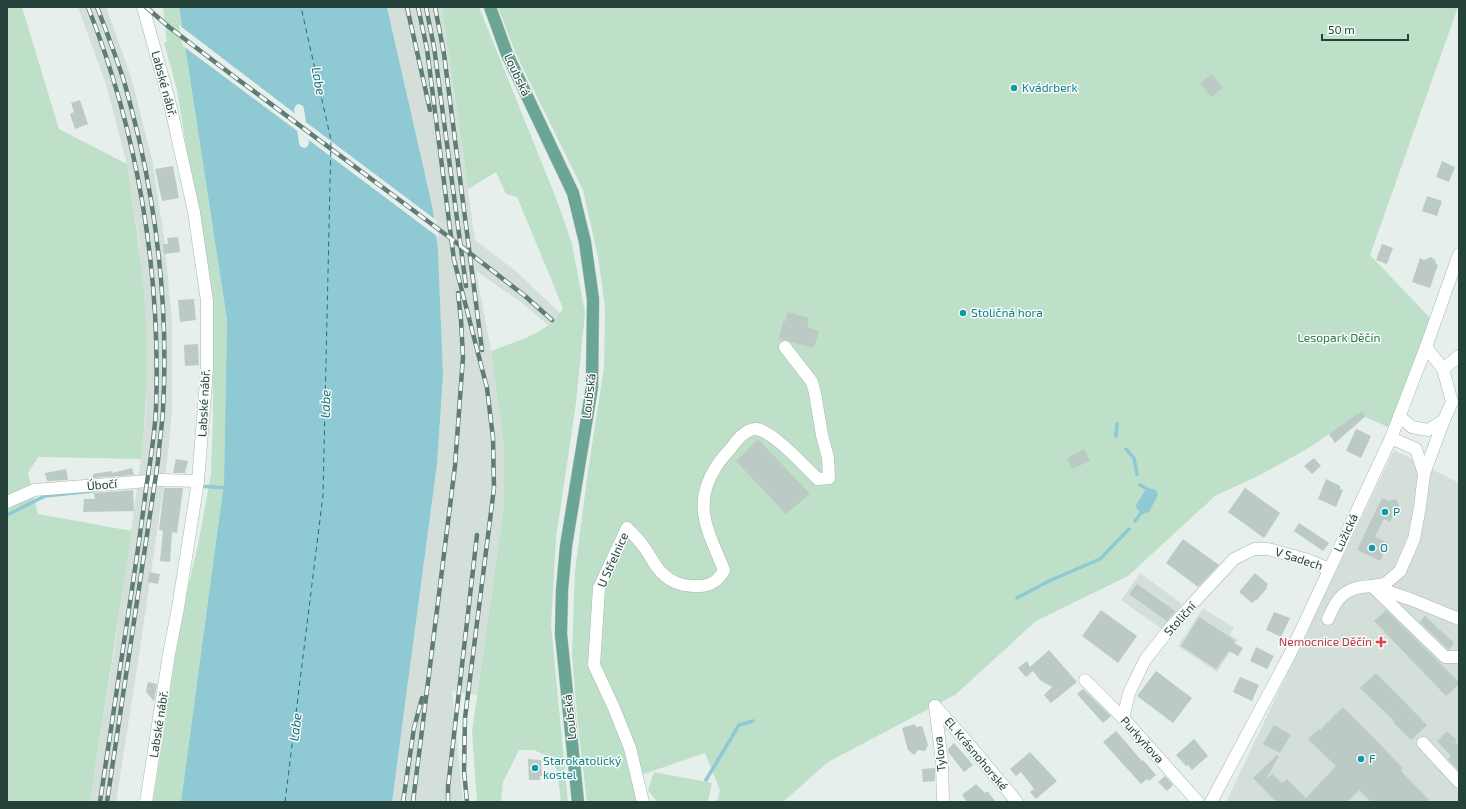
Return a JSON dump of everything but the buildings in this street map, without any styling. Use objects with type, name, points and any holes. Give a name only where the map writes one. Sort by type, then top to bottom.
[{"type":"main road","name":"Loubská","points":[[490,7],[507,54],[573,193],[585,242],[594,300],[592,387],[566,546],[562,590],[561,634],[578,802]]},
{"type":"street","name":"Labské nábř.","points":[[143,7],[170,104],[194,212],[207,301],[207,370],[198,481],[146,802]]},
{"type":"street","name":"Lužická","points":[[1211,802],[1288,656],[1391,438],[1426,347],[1459,254]]},
{"type":"street","name":"U Střelnice","points":[[643,802],[630,748],[614,708],[594,665],[599,588],[627,528],[644,547],[661,573],[672,581],[686,587],[702,586],[714,583],[720,578],[724,570],[709,534],[703,512],[704,490],[716,467],[747,431],[756,429],[770,434],[818,479],[829,478],[828,458],[812,382],[785,347]]},
{"type":"street","points":[[1328,619],[1341,596],[1357,586],[1385,584],[1400,571],[1414,539],[1424,474],[1452,402],[1443,369],[1426,347]]},
{"type":"street","points":[[1443,369],[1459,356]]},
{"type":"street","points":[[1399,416],[1412,427],[1428,430],[1444,420]]},
{"type":"street","points":[[1391,438],[1416,450],[1424,474]]},
{"type":"street","name":"Úbočí","points":[[7,502],[34,490],[161,480],[198,481]]},
{"type":"street","name":"Stoliční","points":[[1123,718],[1129,693],[1145,660],[1170,628],[1234,559],[1254,549],[1268,549]]},
{"type":"street","name":"V Sadech","points":[[1268,549],[1308,560],[1329,569]]},
{"type":"street","points":[[1372,586],[1410,599],[1459,619]]},
{"type":"street","points":[[1372,586],[1445,657],[1459,657]]},
{"type":"street","name":"Purkyňova","points":[[1085,680],[1123,718],[1198,802]]},
{"type":"street","name":"Tylova","points":[[935,706],[942,761],[943,802]]},
{"type":"street","name":"El. Krásnohorské","points":[[935,706],[1017,802]]},
{"type":"street","points":[[1423,743],[1459,782]]},
{"type":"shaded area","points":[[78,7],[106,7],[131,77],[152,159],[164,237],[172,320],[172,411],[167,462],[116,802],[90,802],[115,646],[141,459],[146,409],[146,322],[139,240],[127,164],[106,85]]},
{"type":"shaded area","points":[[387,7],[442,7],[475,240],[518,273],[560,313],[548,325],[521,302],[476,271],[491,351],[504,447],[504,505],[477,695],[452,691],[463,802],[392,802],[437,464],[443,375],[438,250],[433,210]]},
{"type":"shaded area","name":"Nemocnice Děčín","points":[[1394,450],[1459,483],[1459,802],[1226,802]]},
{"type":"shaded area","points":[[1140,573],[1182,604],[1163,630],[1121,600]]},
{"type":"shaded area","points":[[1203,608],[1234,628],[1230,635],[1238,640],[1217,672],[1178,646]]},
{"type":"green space","points":[[7,7],[22,7],[59,129],[127,164],[143,282],[147,339],[147,374],[141,459],[38,457],[28,473],[38,514],[132,531],[90,802],[7,802]]},
{"type":"green space","points":[[163,7],[179,7],[227,320],[224,482],[181,802],[153,802],[182,613],[199,540],[211,474],[213,414],[212,305],[177,90],[164,42],[167,42]]},
{"type":"green space","points":[[442,7],[479,7],[556,198],[572,244],[585,313],[576,403],[556,538],[551,625],[568,802],[561,802],[557,770],[545,755],[534,750],[519,750],[503,782],[501,802],[477,802],[472,732],[504,505],[504,447],[491,351],[531,336],[557,317],[563,308],[517,197],[506,194],[496,172],[468,189]]},
{"type":"green space","name":"Lesopark Děčín","points":[[498,7],[1458,7],[1370,255],[1434,322],[1390,428],[1359,414],[1307,449],[1260,475],[1215,496],[1128,576],[1036,621],[955,695],[828,762],[783,802],[717,802],[720,790],[705,753],[635,777],[636,802],[587,802],[577,717],[572,653],[575,571],[588,471],[604,368],[605,308],[598,257],[583,190],[515,52]]},
{"type":"green space","points":[[654,772],[712,783],[708,801],[657,802],[648,790]]},
{"type":"water","name":"Labe","points":[[179,7],[387,7],[433,210],[438,250],[443,375],[437,464],[392,802],[181,802],[224,482],[227,320]],"holes":[[[299,104],[303,106],[309,143],[307,147],[304,148],[300,146],[299,143],[294,109],[296,105]]]},
{"type":"water","points":[[1148,488],[1156,490],[1158,495],[1149,512],[1143,514],[1137,509],[1136,505]]},
{"type":"pier","points":[[179,25],[297,115],[300,133],[183,46]]},
{"type":"pier","points":[[303,120],[436,220],[438,237],[306,138]]},
{"type":"waterway","points":[[1116,436],[1117,424]]},
{"type":"waterway","points":[[1126,449],[1134,458],[1137,474]]},
{"type":"waterway","points":[[1140,485],[1151,491]]},
{"type":"waterway","points":[[199,486],[227,488]]},
{"type":"waterway","points":[[7,515],[45,496],[93,491]]},
{"type":"waterway","points":[[1135,521],[1144,509]]},
{"type":"waterway","points":[[1017,598],[1049,581],[1100,559],[1129,529]]},
{"type":"waterway","points":[[706,780],[739,725],[753,721]]},
{"type":"ferry route","points":[[285,802],[323,495],[331,140],[301,7]]},
{"type":"railway","points":[[88,7],[120,104],[133,154],[143,204],[155,306],[157,357],[156,408],[153,438],[136,564],[100,802]]},
{"type":"railway","points":[[97,7],[123,78],[146,172],[157,240],[163,308],[164,342],[163,410],[158,461],[107,802]]},
{"type":"railway","points":[[146,7],[169,27],[232,75],[449,237],[525,296],[552,320]]},
{"type":"railway","points":[[407,7],[430,110]]},
{"type":"railway","points":[[418,7],[427,49],[454,260],[487,388],[493,438],[494,488],[465,718],[464,771],[467,802]]},
{"type":"railway","points":[[426,7],[434,47],[466,286]]},
{"type":"railway","points":[[435,7],[444,54],[482,350]]},
{"type":"railway","points":[[413,802],[455,466],[463,357],[458,293]]},
{"type":"railway","points":[[448,802],[448,787],[477,535]]},
{"type":"railway","points":[[403,802],[414,728],[422,698]]},
{"type":"place","name":"Kvádrberk","points":[[1014,88]]},
{"type":"place","name":"Stoličná hora","points":[[963,313]]},
{"type":"place","name":"P","points":[[1385,512]]},
{"type":"place","name":"O","points":[[1372,548]]},
{"type":"place","name":"Nemocnice Děčín","points":[[1381,642]]},
{"type":"place","name":"F","points":[[1361,759]]},
{"type":"place","name":"Starokatolický kostel","points":[[535,768]]}]
